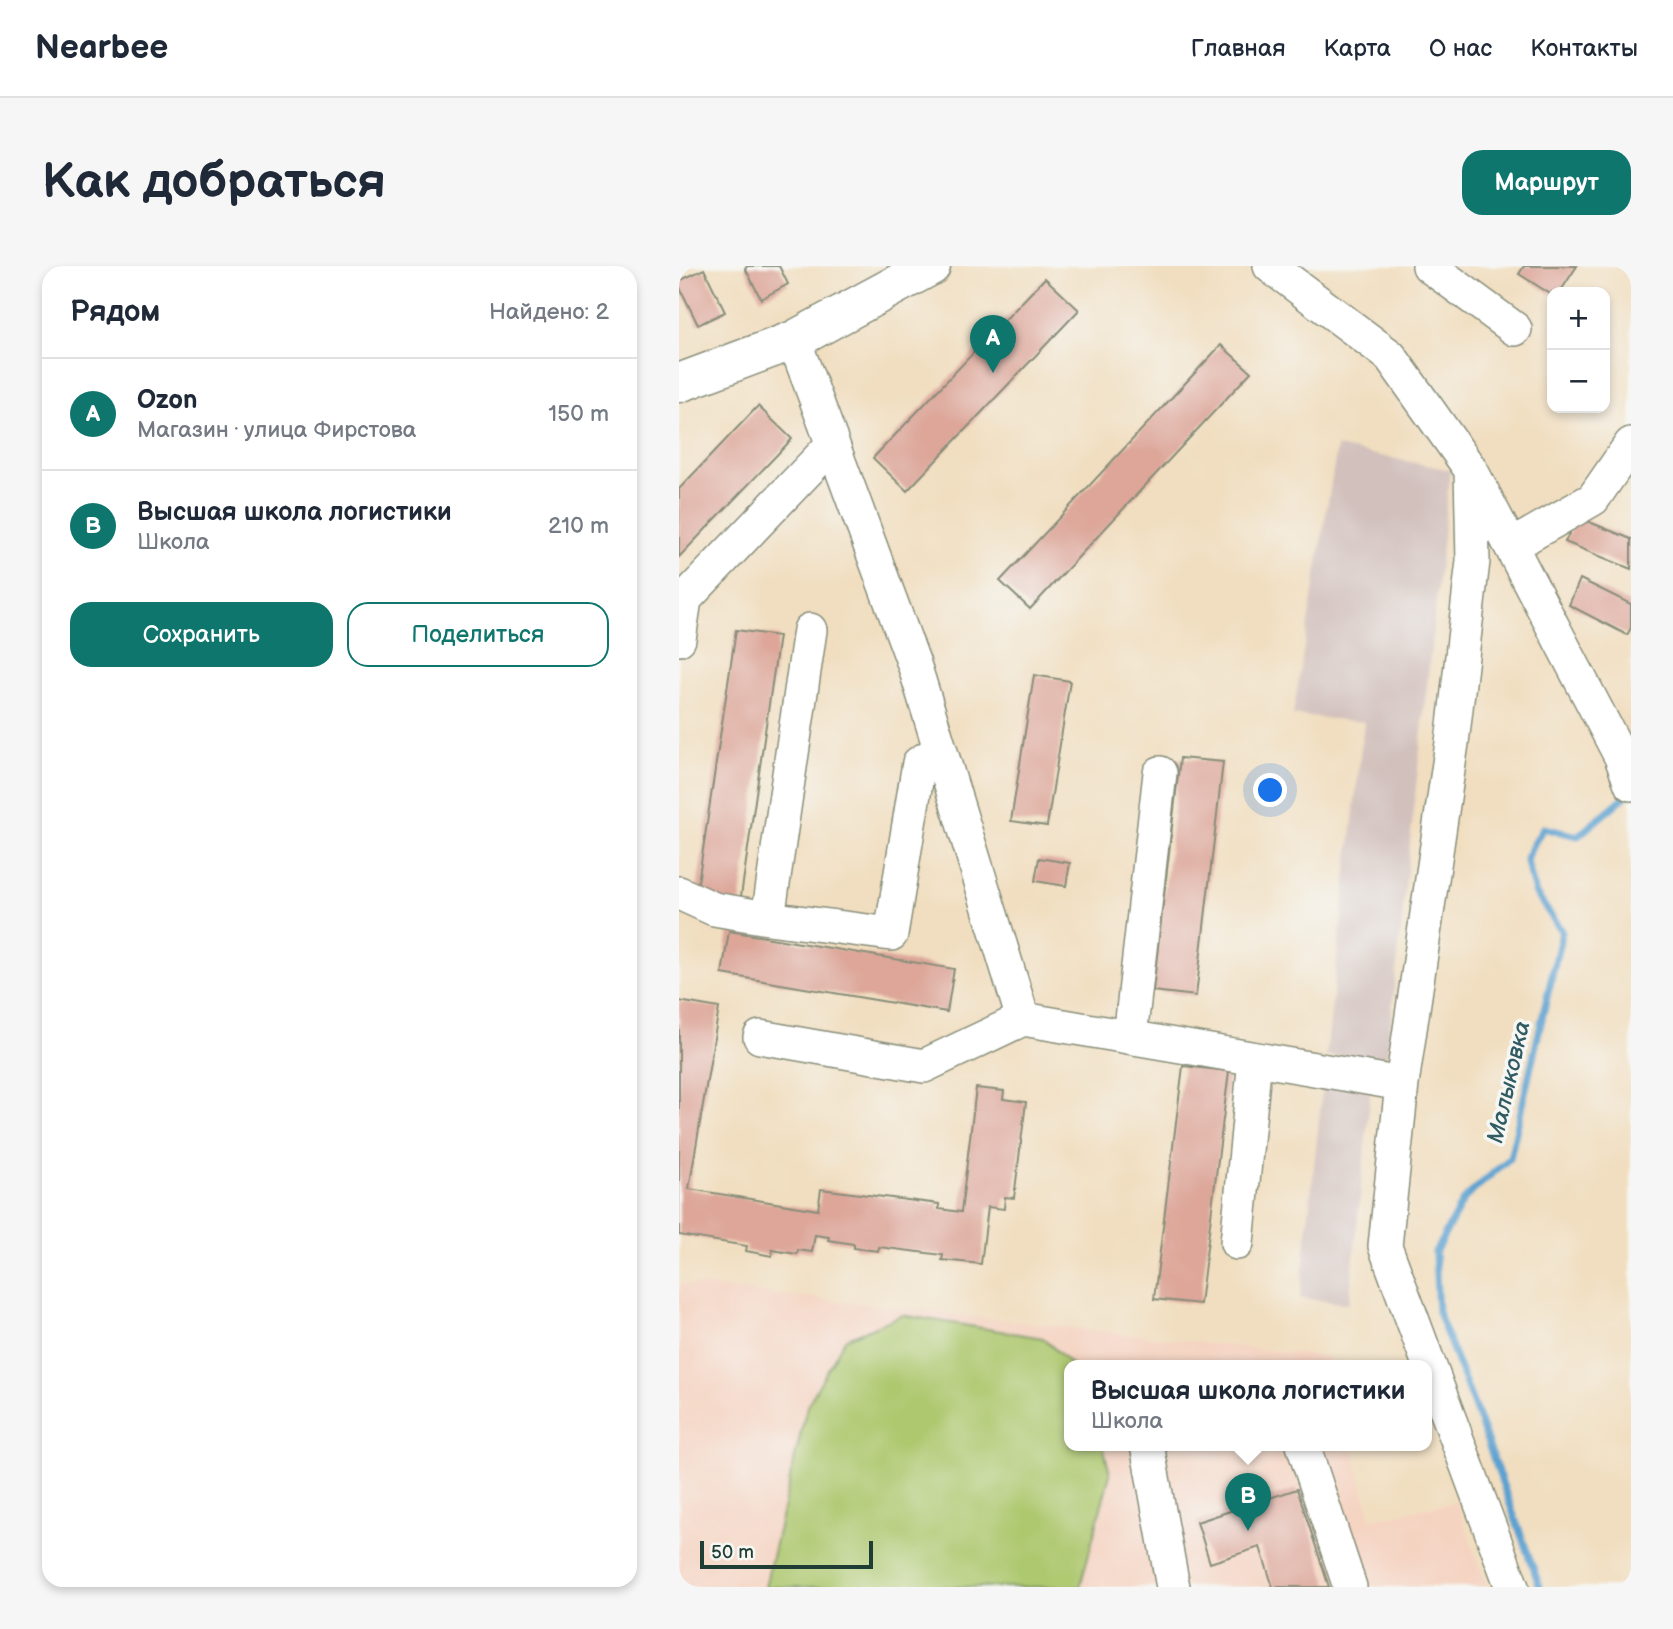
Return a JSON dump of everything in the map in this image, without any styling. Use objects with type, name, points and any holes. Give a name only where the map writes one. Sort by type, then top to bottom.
[{"type":"main road","points":[[679,383],[793,340],[931,266]]},
{"type":"street","points":[[1271,266],[1390,356],[1471,470],[1626,771]]},
{"type":"street","points":[[1430,266],[1515,329]]},
{"type":"street","points":[[793,340],[913,664],[1023,1018]]},
{"type":"street","points":[[1511,546],[1593,499],[1631,444]]},
{"type":"street","points":[[679,639],[685,599],[832,445]]},
{"type":"street","points":[[1427,1360],[1385,1246],[1402,1084],[1452,743],[1473,561],[1471,470]]},
{"type":"street","points":[[768,918],[810,630]]},
{"type":"street","points":[[679,893],[714,909],[891,934],[919,764],[940,750]]},
{"type":"street","points":[[1130,1037],[1160,773]]},
{"type":"street","points":[[760,1037],[924,1066],[1023,1018],[1402,1084]]},
{"type":"street","points":[[1237,1242],[1255,1059]]},
{"type":"street","points":[[1432,1373],[1512,1587]]},
{"type":"street","points":[[1148,1451],[1173,1587]]},
{"type":"street","points":[[1305,1451],[1350,1587]]},
{"type":"shaded area","points":[[1337,447],[1450,470],[1387,1057],[1326,1056],[1364,722],[1293,715]]},
{"type":"shaded area","points":[[1324,1073],[1372,1079],[1349,1304],[1300,1298]]},
{"type":"shaded area","points":[[679,1283],[1328,1357],[1329,1360],[1064,1360],[1064,1451],[1354,1451],[1371,1519],[1456,1502],[1487,1587],[679,1587]]},
{"type":"green space","points":[[902,1315],[1043,1338],[1067,1360],[1064,1360],[1064,1451],[1104,1451],[1110,1474],[1080,1587],[765,1587],[807,1406],[845,1339]]},
{"type":"building","points":[[779,266],[788,284],[761,299],[745,268]]},
{"type":"building","points":[[1524,266],[1577,266],[1563,287],[1547,287],[1547,292],[1519,274]]},
{"type":"building","points":[[704,269],[725,312],[698,325],[679,281]]},
{"type":"building","points":[[1045,278],[1079,310],[907,491],[873,458]]},
{"type":"building","points":[[1221,345],[1251,372],[1030,609],[1000,581]]},
{"type":"building","points":[[758,406],[792,439],[679,557],[679,489]]},
{"type":"building","points":[[1577,517],[1631,539],[1631,569],[1565,542]]},
{"type":"building","points":[[1580,579],[1631,604],[1631,628],[1627,635],[1569,605]]},
{"type":"building","points":[[736,630],[779,636],[740,903],[696,896]]},
{"type":"building","points":[[1034,675],[1070,681],[1047,826],[1011,821]]},
{"type":"building","points":[[1180,758],[1223,762],[1196,996],[1153,991]]},
{"type":"building","points":[[1039,858],[1070,863],[1066,886],[1035,881]]},
{"type":"building","points":[[729,931],[954,969],[947,1012],[722,974]]},
{"type":"building","points":[[679,1001],[719,1008],[689,1189],[818,1210],[821,1189],[939,1204],[939,1209],[961,1212],[976,1088],[1004,1091],[1003,1099],[1026,1102],[1014,1198],[1005,1197],[1004,1209],[988,1207],[981,1264],[942,1260],[943,1255],[879,1247],[878,1251],[854,1248],[854,1244],[815,1235],[812,1252],[798,1250],[797,1254],[772,1250],[772,1256],[746,1251],[747,1246],[679,1235]]},
{"type":"building","points":[[1183,1066],[1229,1071],[1200,1304],[1154,1299]]},
{"type":"building","points":[[1297,1489],[1329,1587],[1273,1587],[1260,1547],[1210,1563],[1197,1522]]},
{"type":"waterway","name":"Малыковка","points":[[1540,1587],[1438,1312],[1435,1252],[1464,1199],[1510,1158],[1562,932],[1535,892],[1526,858],[1543,828],[1578,836],[1628,794]]},
{"type":"place","name":"Ozon","points":[[993,373]]},
{"type":"place","name":"Высшая школа логистики","points":[[1248,1531]]}]
